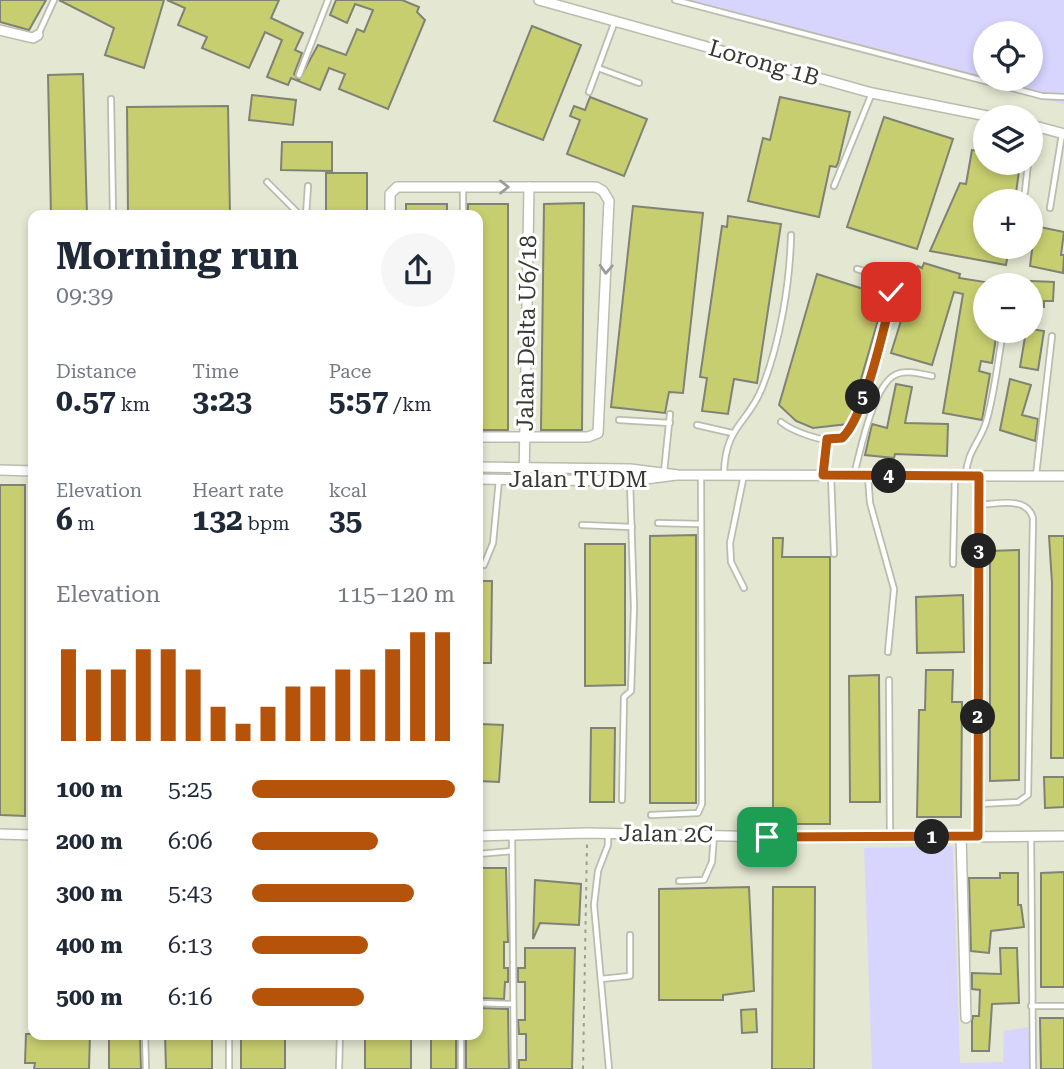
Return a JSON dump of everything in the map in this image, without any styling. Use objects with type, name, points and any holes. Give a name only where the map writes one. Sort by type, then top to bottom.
[{"type":"street","name":"Lorong 1B","points":[[539,0],[872,93],[973,113]]},
{"type":"street","points":[[0,30],[33,38],[38,35]]},
{"type":"street","points":[[1043,128],[1063,133]]},
{"type":"street","points":[[390,210],[390,194],[397,187],[596,187],[603,191],[609,201],[598,433],[595,436],[483,438]]},
{"type":"street","name":"Jalan Delta U6/18","points":[[524,480],[529,187]]},
{"type":"street","name":"Jalan TUDM","points":[[483,467],[664,472],[678,475]]},
{"type":"street","points":[[0,470],[28,471]]},
{"type":"street","name":"Jalan TUDM","points":[[483,479],[630,481],[678,475],[1064,476]]},
{"type":"street","name":"Jalan 2C","points":[[483,836],[608,833],[890,837],[1064,836]]},
{"type":"street","points":[[0,834],[28,835]]},
{"type":"street","points":[[961,836],[966,1018]]},
{"type":"lane","points":[[38,35],[54,0]]},
{"type":"lane","points":[[299,75],[328,0]]},
{"type":"lane","points":[[675,0],[1042,96],[1064,97]]},
{"type":"lane","points":[[589,92],[615,21]]},
{"type":"lane","points":[[597,68],[639,83]]},
{"type":"lane","points":[[834,186],[872,93]]},
{"type":"lane","points":[[111,99],[113,210]]},
{"type":"lane","points":[[1049,208],[1063,133]]},
{"type":"lane","points":[[267,182],[295,210]]},
{"type":"lane","points":[[306,210],[308,186]]},
{"type":"lane","points":[[463,187],[463,210]]},
{"type":"lane","points":[[724,475],[732,433],[762,390],[790,280],[791,235]]},
{"type":"lane","points":[[780,422],[801,434],[827,439],[842,438],[855,422],[891,300],[891,292],[875,275],[857,269]]},
{"type":"lane","points":[[1036,476],[1052,336]]},
{"type":"lane","points":[[965,476],[970,450],[983,432],[988,417],[1001,343]]},
{"type":"lane","points":[[854,475],[883,387],[895,374],[904,372],[932,376]]},
{"type":"lane","points":[[664,472],[670,414]]},
{"type":"lane","points":[[619,420],[670,423]]},
{"type":"lane","points":[[697,425],[732,433]]},
{"type":"lane","points":[[827,439],[827,475],[834,554]]},
{"type":"lane","points":[[651,815],[698,813],[702,804],[701,475]]},
{"type":"lane","points":[[744,475],[730,543],[731,562],[744,588]]},
{"type":"lane","points":[[868,476],[870,503],[894,589],[888,652]]},
{"type":"lane","points":[[953,564],[955,476]]},
{"type":"lane","points":[[978,836],[979,476]]},
{"type":"lane","points":[[484,565],[493,543],[499,479]]},
{"type":"lane","points":[[622,800],[624,697],[631,691],[630,481]]},
{"type":"lane","points":[[978,804],[1017,802],[1028,795],[1033,518],[1028,508],[1019,503],[979,505]]},
{"type":"lane","points":[[658,523],[701,524]]},
{"type":"lane","points":[[582,525],[632,527]]},
{"type":"lane","points":[[889,680],[890,837]]},
{"type":"lane","points":[[608,833],[608,845],[598,871],[594,905],[609,1069]]},
{"type":"lane","points":[[512,835],[514,1069]]},
{"type":"lane","points":[[679,881],[704,880],[709,874],[714,835]]},
{"type":"lane","points":[[1031,835],[1033,1069]]},
{"type":"lane","points":[[483,854],[512,852]]},
{"type":"lane","points":[[601,979],[630,976],[630,934]]},
{"type":"lane","points":[[483,1003],[513,1004]]},
{"type":"lane","points":[[1031,1006],[1064,1006]]},
{"type":"lane","points":[[145,1040],[146,1069]]},
{"type":"lane","points":[[229,1040],[229,1069]]},
{"type":"lane","points":[[340,1040],[340,1069]]},
{"type":"lane","points":[[461,1040],[461,1069]]},
{"type":"path","points":[[583,1069],[587,833]]},
{"type":"shaded area","points":[[0,0],[1064,0],[1064,1069],[0,1069]]},
{"type":"shaded area","points":[[670,0],[1064,0],[1064,104],[1015,91],[1043,91],[1043,21],[973,21],[973,80]]},
{"type":"shaded area","points":[[953,846],[960,1063],[1003,1062],[1004,1031],[1029,1027],[1029,1069],[872,1069],[864,848]]},
{"type":"building","points":[[0,0],[46,0],[29,30],[0,22]]},
{"type":"building","points":[[59,0],[164,0],[144,68],[105,55],[114,28]]},
{"type":"building","points":[[167,0],[279,0],[271,18],[303,33],[295,50],[302,53],[294,74],[299,80],[318,45],[346,55],[357,29],[364,32],[373,10],[355,4],[347,23],[330,15],[336,0],[402,0],[419,7],[417,12],[425,20],[388,109],[339,89],[345,74],[329,68],[320,90],[291,78],[288,85],[267,77],[282,40],[265,32],[249,68],[202,48],[207,37],[178,25],[185,8]]},
{"type":"building","points":[[532,26],[581,45],[543,140],[494,121]]},
{"type":"building","points":[[83,74],[87,210],[51,210],[48,75]]},
{"type":"building","points":[[252,95],[296,100],[293,125],[249,120]]},
{"type":"building","points":[[590,97],[647,119],[624,176],[567,154],[580,120],[570,116],[574,106],[585,110]]},
{"type":"building","points":[[780,97],[850,112],[838,163],[836,167],[830,166],[819,217],[748,201],[763,138],[770,140]]},
{"type":"building","points":[[228,106],[230,210],[128,210],[127,107]]},
{"type":"building","points":[[884,117],[953,139],[917,249],[847,227]]},
{"type":"building","points":[[282,142],[332,142],[332,171],[281,170]]},
{"type":"building","points":[[972,150],[973,175],[1018,175],[1017,189],[973,189],[973,259],[930,251],[960,183],[966,184]]},
{"type":"building","points":[[326,173],[367,173],[367,210],[326,210]]},
{"type":"building","points":[[584,203],[582,430],[541,430],[544,204]]},
{"type":"building","points":[[406,204],[447,204],[447,210],[406,210]]},
{"type":"building","points":[[468,204],[508,204],[508,430],[483,430],[483,210],[468,210]]},
{"type":"building","points":[[633,206],[703,213],[683,393],[669,392],[665,413],[611,407]]},
{"type":"building","points":[[728,216],[781,224],[757,383],[734,379],[728,414],[702,411],[707,378],[700,377],[722,226],[727,227]]},
{"type":"building","points":[[1043,228],[1064,232],[1061,255],[1064,255],[1063,273],[1030,266],[1031,259],[1043,259]]},
{"type":"building","points":[[973,259],[1007,259],[1006,265]]},
{"type":"building","points":[[924,263],[960,274],[959,278],[973,280],[973,343],[995,343],[992,363],[981,361],[979,371],[990,374],[982,420],[943,413],[963,294],[954,292],[932,365],[891,353],[918,266],[922,268]]},
{"type":"building","points":[[817,274],[885,296],[848,424],[813,428],[796,421],[779,405]]},
{"type":"building","points":[[1043,282],[1054,282],[1053,301],[1044,301],[1044,307]]},
{"type":"building","points":[[1024,343],[1042,343],[1038,370],[1020,367]]},
{"type":"building","points":[[1010,379],[1031,385],[1022,415],[1038,419],[1035,441],[1000,430]]},
{"type":"building","points":[[896,384],[912,387],[905,423],[948,424],[947,456],[895,454],[894,458],[865,455],[872,424],[887,428]]},
{"type":"building","points":[[0,485],[25,485],[25,816],[0,815]]},
{"type":"building","points":[[696,535],[696,803],[650,803],[650,536]]},
{"type":"building","points":[[1049,536],[1064,536],[1064,758],[1051,758],[1052,583]]},
{"type":"building","points":[[773,538],[783,538],[782,557],[830,557],[830,824],[773,824]]},
{"type":"building","points":[[585,544],[625,544],[625,685],[585,686]]},
{"type":"building","points":[[1019,550],[1019,780],[990,781],[990,551]]},
{"type":"building","points":[[483,581],[492,581],[491,663],[483,663]]},
{"type":"building","points":[[963,595],[964,652],[917,653],[916,597]]},
{"type":"building","points":[[926,670],[953,670],[952,702],[962,702],[961,817],[917,817],[919,710],[925,710]]},
{"type":"building","points":[[879,675],[880,802],[850,802],[849,676]]},
{"type":"building","points":[[483,724],[503,725],[499,782],[483,781]]},
{"type":"building","points":[[591,728],[615,728],[614,802],[590,802]]},
{"type":"building","points":[[1044,777],[1064,777],[1064,807],[1045,808]]},
{"type":"building","points":[[483,868],[506,868],[508,942],[504,942],[504,968],[508,968],[508,982],[505,982],[504,999],[483,998]]},
{"type":"building","points":[[1064,872],[1064,987],[1041,987],[1041,873]]},
{"type":"building","points":[[1000,873],[1018,873],[1018,905],[1021,905],[1024,927],[991,931],[989,953],[971,951],[969,878],[1000,878]]},
{"type":"building","points":[[535,880],[581,884],[579,925],[540,923],[533,939]]},
{"type":"building","points":[[749,887],[754,991],[723,995],[723,1000],[659,1000],[659,889]]},
{"type":"building","points":[[773,887],[815,887],[814,1069],[772,1069]]},
{"type":"building","points":[[525,948],[575,948],[572,1069],[519,1069],[519,1060],[526,1060],[526,1034],[519,1034],[518,1020],[525,1020],[525,982],[518,982],[518,968],[525,968]]},
{"type":"building","points":[[1000,948],[1017,948],[1019,1003],[992,1004],[989,1051],[972,1051],[972,1021],[973,1016],[979,1016],[980,990],[972,989],[972,973],[1001,974]]},
{"type":"building","points":[[483,1008],[508,1009],[509,1069],[466,1069],[466,1040],[483,1040]]},
{"type":"building","points":[[756,1009],[757,1032],[742,1033],[741,1010]]},
{"type":"building","points":[[1040,1018],[1064,1018],[1064,1069],[1041,1069]]},
{"type":"building","points":[[26,1034],[28,1040],[90,1040],[89,1069],[34,1069],[35,1063],[25,1063]]},
{"type":"building","points":[[109,1040],[140,1040],[141,1069],[109,1069]]},
{"type":"building","points":[[165,1040],[212,1040],[212,1069],[166,1069]]},
{"type":"building","points":[[241,1040],[285,1040],[285,1069],[241,1069]]},
{"type":"building","points":[[365,1040],[411,1040],[411,1069],[365,1069]]},
{"type":"building","points":[[431,1040],[456,1040],[456,1069],[431,1069]]},
{"type":"route","points":[[767,837],[978,836],[979,476],[823,475],[827,439],[842,438],[855,422],[878,350],[891,292]]}]
